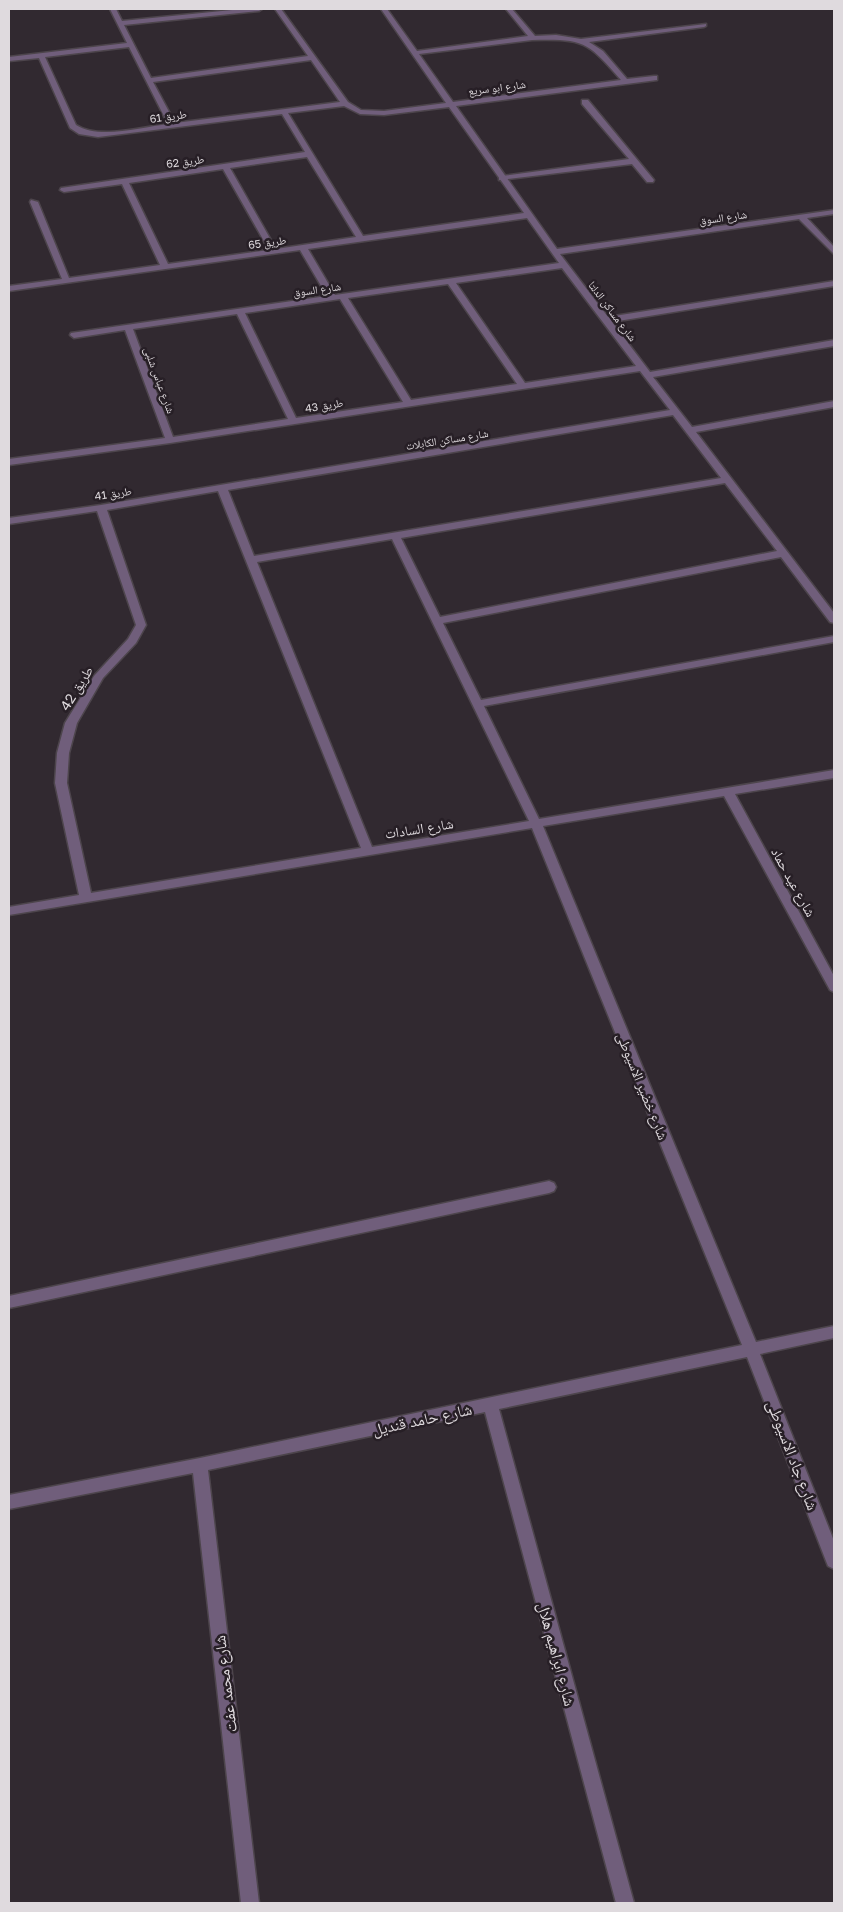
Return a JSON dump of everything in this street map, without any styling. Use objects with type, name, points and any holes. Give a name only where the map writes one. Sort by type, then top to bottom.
[{"type":"street","points":[[113,9],[173,127]]},
{"type":"street","points":[[120,23],[259,9]]},
{"type":"street","points":[[278,9],[344,104]]},
{"type":"street","name":"شارع مساكن الدلتا","points":[[384,9],[564,265],[834,620]]},
{"type":"street","points":[[509,9],[533,38]]},
{"type":"street","points":[[582,41],[704,25]]},
{"type":"street","points":[[414,53],[533,38],[567,37],[593,46],[625,81]]},
{"type":"street","points":[[9,59],[131,45]]},
{"type":"street","name":"طريق 61","points":[[41,55],[73,126],[82,132],[106,135],[344,104]]},
{"type":"street","points":[[149,80],[312,58]]},
{"type":"street","name":"شارع ابو سريع","points":[[344,104],[360,112],[372,114],[654,78]]},
{"type":"street","points":[[586,102],[650,180]]},
{"type":"street","points":[[284,112],[361,240]]},
{"type":"street","name":"طريق 62","points":[[64,190],[310,154]]},
{"type":"street","points":[[502,178],[635,161]]},
{"type":"street","points":[[225,166],[274,252]]},
{"type":"street","points":[[124,181],[165,268]]},
{"type":"street","points":[[34,202],[67,282]]},
{"type":"street","name":"شارع السوق","points":[[556,252],[834,212]]},
{"type":"street","name":"طريق 65","points":[[9,289],[529,215]]},
{"type":"street","points":[[801,217],[834,252]]},
{"type":"street","points":[[303,248],[332,298]]},
{"type":"street","name":"شارع السوق","points":[[74,335],[564,265]]},
{"type":"street","points":[[450,281],[523,386]]},
{"type":"street","points":[[606,320],[834,282]]},
{"type":"street","points":[[343,296],[409,404]]},
{"type":"street","points":[[240,311],[293,421]]},
{"type":"street","name":"شارع عباس شلبى","points":[[128,328],[170,440]]},
{"type":"street","name":"طريق 43","points":[[9,462],[170,440],[523,386],[645,371],[834,343]]},
{"type":"street","points":[[690,430],[834,404]]},
{"type":"street","name":"شارع مساكن الكابلات","points":[[222,488],[676,412]]},
{"type":"street","points":[[250,560],[728,480]]},
{"type":"street","points":[[222,488],[368,852]]},
{"type":"street","name":"طريق 41","points":[[9,521],[222,488]]},
{"type":"street","name":"طريق 42","points":[[86,898],[61,783],[63,753],[71,723],[99,676],[132,641],[141,625],[101,508]]},
{"type":"street","name":"شارع خضير الاسيوطى","points":[[395,536],[536,824],[751,1349]]},
{"type":"street","points":[[436,621],[784,553]]},
{"type":"street","points":[[476,704],[834,639]]},
{"type":"street","name":"شارع السادات","points":[[9,911],[834,774]]},
{"type":"street","name":"شارع عيد حماد","points":[[728,792],[834,987]]},
{"type":"street","points":[[9,1302],[549,1187]]},
{"type":"street","name":"شارع حامد قنديل","points":[[9,1502],[200,1465],[834,1332]]},
{"type":"street","name":"شارع جاد الاسيوطى","points":[[751,1349],[834,1561]]},
{"type":"street","name":"شارع ابراهيم هلال","points":[[490,1404],[625,1903]]},
{"type":"street","name":"شارع محمد عفت","points":[[200,1465],[250,1903]]}]
